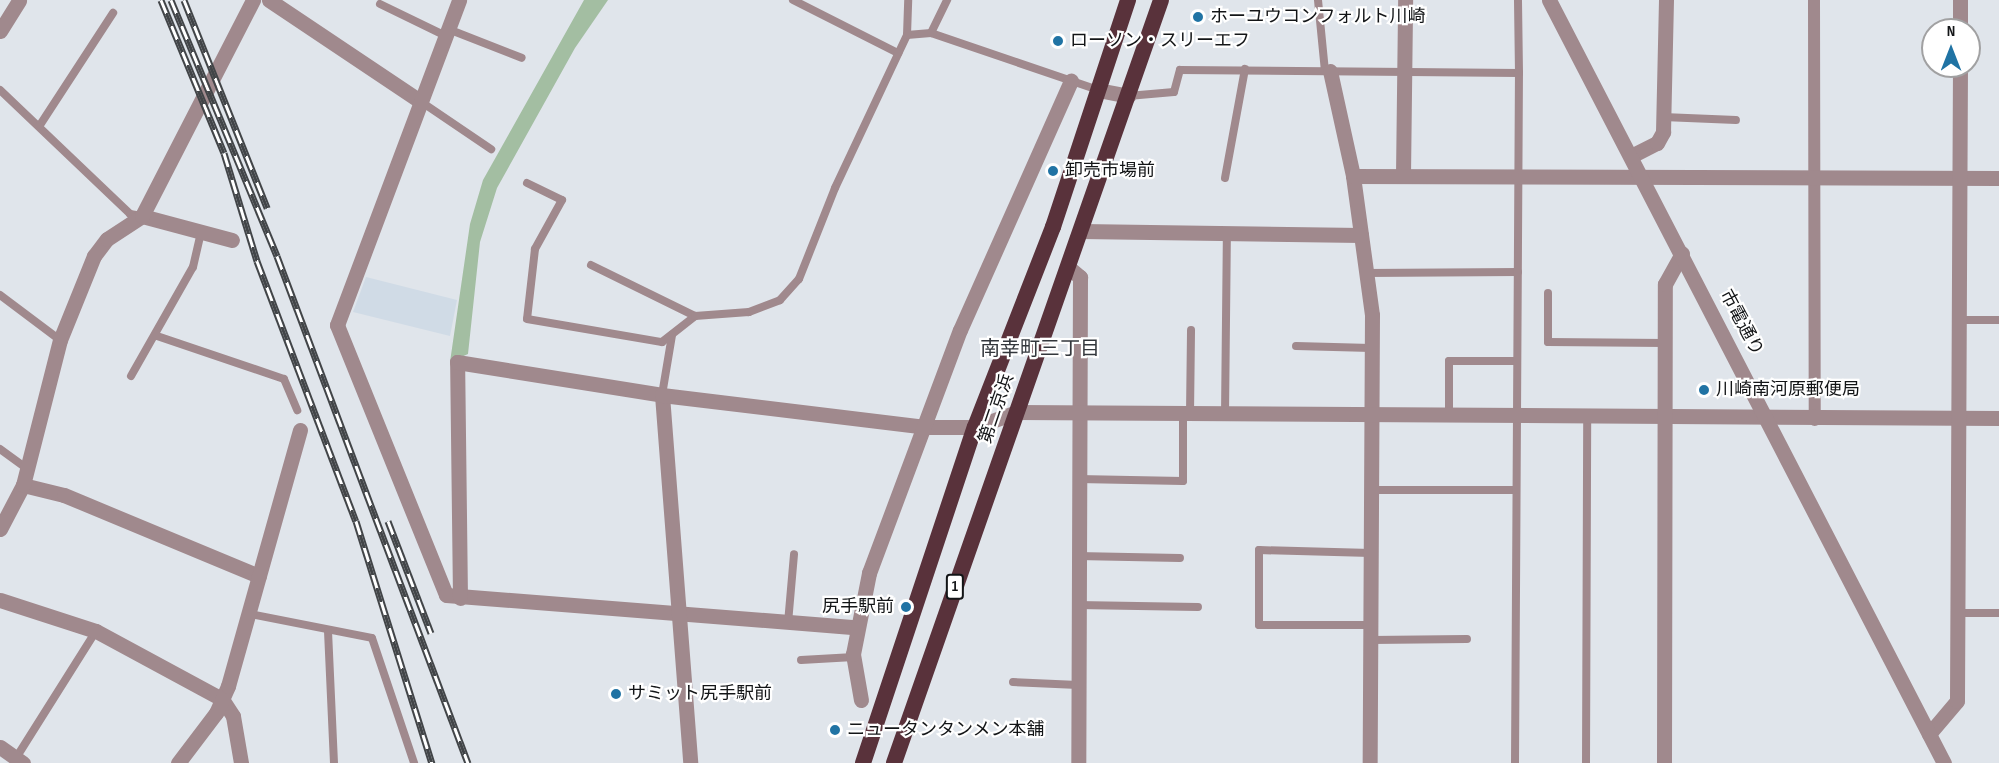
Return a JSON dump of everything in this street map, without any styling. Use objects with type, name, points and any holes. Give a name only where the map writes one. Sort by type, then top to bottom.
[{"type":"highway","name":"第二京浜","points":[[863,763],[975,427],[1053,227],[1128,0]]},
{"type":"highway","name":"第二京浜","points":[[894,763],[1161,0]]},
{"type":"street","points":[[0,31],[19,0]]},
{"type":"street","points":[[0,530],[23,485],[25,467],[60,340],[94,256],[107,239],[142,216],[253,0]]},
{"type":"street","points":[[269,0],[420,101]]},
{"type":"street","points":[[459,0],[338,325],[446,595],[675,615],[855,627]]},
{"type":"street","points":[[1403,175],[1405,0]]},
{"type":"street","name":"市電通り","points":[[1550,0],[1771,420],[1944,763]]},
{"type":"street","points":[[1631,156],[1657,143],[1663,117],[1666,0]]},
{"type":"street","points":[[1814,0],[1815,420]]},
{"type":"street","points":[[1960,0],[1960,18]]},
{"type":"street","points":[[1328,71],[1353,176],[1366,273],[1371,348],[1370,763]]},
{"type":"street","points":[[1929,734],[1957,701],[1960,78]]},
{"type":"street","points":[[861,700],[854,657],[855,627],[869,573],[960,330],[1071,81]]},
{"type":"street","points":[[1098,90],[1128,96]]},
{"type":"street","points":[[1353,176],[1643,179],[1999,178]]},
{"type":"street","points":[[142,216],[231,240]]},
{"type":"street","points":[[1081,231],[1361,236]]},
{"type":"street","points":[[1664,763],[1665,284],[1682,253]]},
{"type":"street","points":[[1068,267],[1080,277],[1077,412],[1078,763]]},
{"type":"street","points":[[460,598],[457,362],[662,395],[925,427],[975,427],[1017,412],[1587,419],[1665,417],[1771,420],[1999,418]]},
{"type":"street","points":[[662,395],[675,615],[690,763]]},
{"type":"street","points":[[178,763],[222,699],[249,614],[300,430]]},
{"type":"street","points":[[23,485],[64,495],[259,576]]},
{"type":"street","points":[[0,600],[96,631],[222,699],[233,716],[241,763]]},
{"type":"street","points":[[0,747],[19,761]]},
{"type":"lane","points":[[793,0],[898,53]]},
{"type":"lane","points":[[591,265],[695,316],[749,312],[791,289],[906,34],[908,0]]},
{"type":"lane","points":[[931,33],[947,0]]},
{"type":"lane","points":[[1318,0],[1328,71]]},
{"type":"lane","points":[[1515,763],[1518,0]]},
{"type":"lane","points":[[380,4],[447,33],[522,58]]},
{"type":"lane","points":[[40,125],[113,13]]},
{"type":"lane","points":[[906,34],[931,33],[1098,90]]},
{"type":"lane","points":[[1225,178],[1245,69]]},
{"type":"lane","points":[[1128,96],[1174,92],[1180,70],[1519,73]]},
{"type":"lane","points":[[0,90],[40,125],[130,214],[142,216]]},
{"type":"lane","points":[[420,101],[491,149]]},
{"type":"lane","points":[[1663,117],[1736,120]]},
{"type":"lane","points":[[527,183],[562,200],[535,249],[526,318],[662,342],[695,316]]},
{"type":"lane","points":[[131,376],[157,336],[193,267],[201,233]]},
{"type":"lane","points":[[1225,415],[1227,233]]},
{"type":"lane","points":[[1366,273],[1518,272]]},
{"type":"lane","points":[[1548,293],[1548,342],[1665,343]]},
{"type":"lane","points":[[0,295],[60,340]]},
{"type":"lane","points":[[1959,320],[1999,320]]},
{"type":"lane","points":[[1077,479],[1183,481],[1191,330]]},
{"type":"lane","points":[[662,395],[672,335]]},
{"type":"lane","points":[[157,336],[284,379],[297,410]]},
{"type":"lane","points":[[1296,346],[1371,348]]},
{"type":"lane","points":[[1449,417],[1449,362],[1517,361]]},
{"type":"lane","points":[[1586,763],[1587,419]]},
{"type":"lane","points":[[0,449],[25,467]]},
{"type":"lane","points":[[1371,490],[1516,490]]},
{"type":"lane","points":[[1371,553],[1259,550],[1259,625],[1467,639]]},
{"type":"lane","points":[[788,623],[794,554]]},
{"type":"lane","points":[[1077,556],[1180,558]]},
{"type":"lane","points":[[1077,605],[1198,607]]},
{"type":"lane","points":[[1958,613],[1999,613]]},
{"type":"lane","points":[[249,614],[372,638],[414,763]]},
{"type":"lane","points":[[19,761],[96,631]]},
{"type":"lane","points":[[328,631],[334,763]]},
{"type":"lane","points":[[801,660],[854,657]]},
{"type":"lane","points":[[1013,682],[1078,685]]},
{"type":"shaded area","points":[[366,277],[457,300],[450,336],[353,312]]},
{"type":"green space","points":[[584,0],[608,0],[575,48],[497,188],[480,242],[468,354],[450,362],[470,224],[483,180]]},
{"type":"railway","points":[[161,0],[224,153],[257,261],[356,521],[432,763]]},
{"type":"railway","points":[[171,0],[277,256],[468,763]]},
{"type":"railway","points":[[184,0],[267,208]]},
{"type":"railway","points":[[388,521],[431,633]]},
{"type":"place","name":"ホーユウコンフォルト川崎","points":[[1198,17]]},
{"type":"place","name":"ローソン・スリーエフ","points":[[1058,41]]},
{"type":"place","name":"卸売市場前","points":[[1053,171]]},
{"type":"place","name":"川崎南河原郵便局","points":[[1704,390]]},
{"type":"place","name":"尻手駅前","points":[[906,607]]},
{"type":"place","name":"サミット尻手駅前","points":[[616,694]]},
{"type":"place","name":"ニュータンタンメン本舗","points":[[835,730]]},
{"type":"district","name":"南幸町三丁目","points":[[1040,349]]}]
